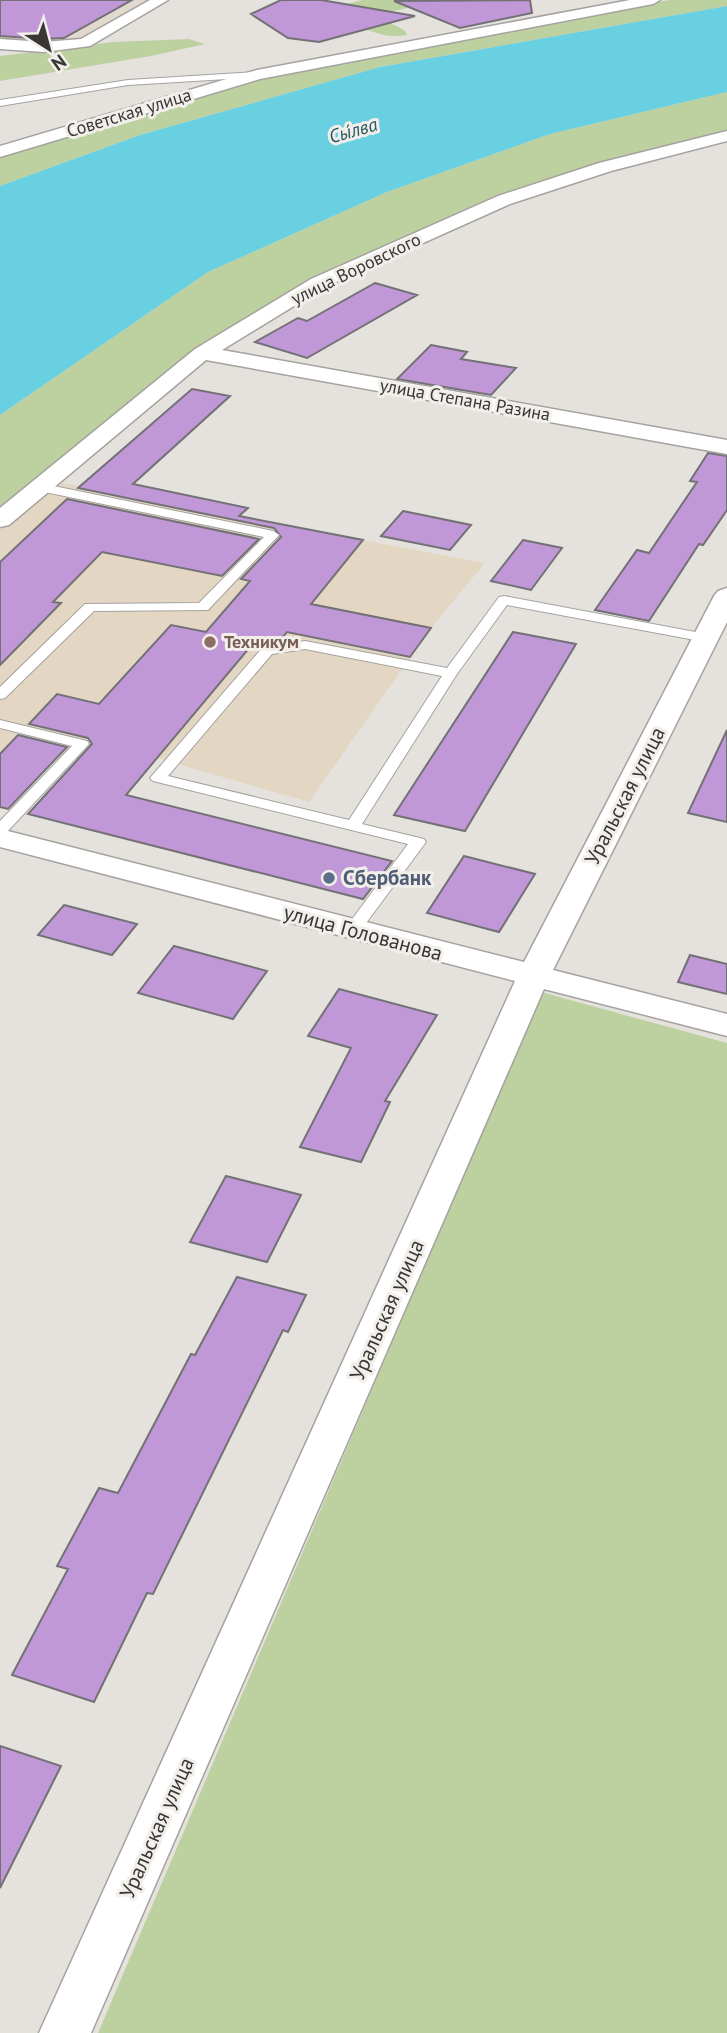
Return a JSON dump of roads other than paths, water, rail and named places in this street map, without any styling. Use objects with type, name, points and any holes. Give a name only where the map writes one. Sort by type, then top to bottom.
[{"type":"street","points":[[0,44],[44,47],[85,43],[161,0]]},
{"type":"street","points":[[257,75],[653,0]]},
{"type":"street","name":"Советская улица","points":[[0,152],[257,75]]},
{"type":"street","name":"улица Воровского","points":[[0,520],[202,353],[318,283],[504,200],[605,167],[725,138]]},
{"type":"street","name":"улица Степана Разина","points":[[202,353],[727,447]]},
{"type":"street","name":"Уральская улица","points":[[65,2033],[533,977],[727,596]]},
{"type":"street","name":"улица Голованова","points":[[0,838],[727,1025]]},
{"type":"lane","points":[[0,103],[89,85],[141,79],[257,75]]},
{"type":"lane","points":[[0,695],[90,607],[203,607],[273,535],[39,487]]},
{"type":"lane","points":[[354,826],[452,673],[505,600],[706,638]]},
{"type":"lane","points":[[352,930],[418,842],[158,778],[268,650],[305,645],[452,673]]},
{"type":"lane","points":[[0,724],[82,744],[0,830]]},
{"type":"water","name":"Сы́лва","points":[[727,6],[727,92],[550,134],[387,192],[208,272],[0,415],[0,186],[140,135],[380,67]]},
{"type":"place","name":"Техникум","points":[[210,642]]},
{"type":"place","name":"Сбербанк","points":[[329,878]]}]
